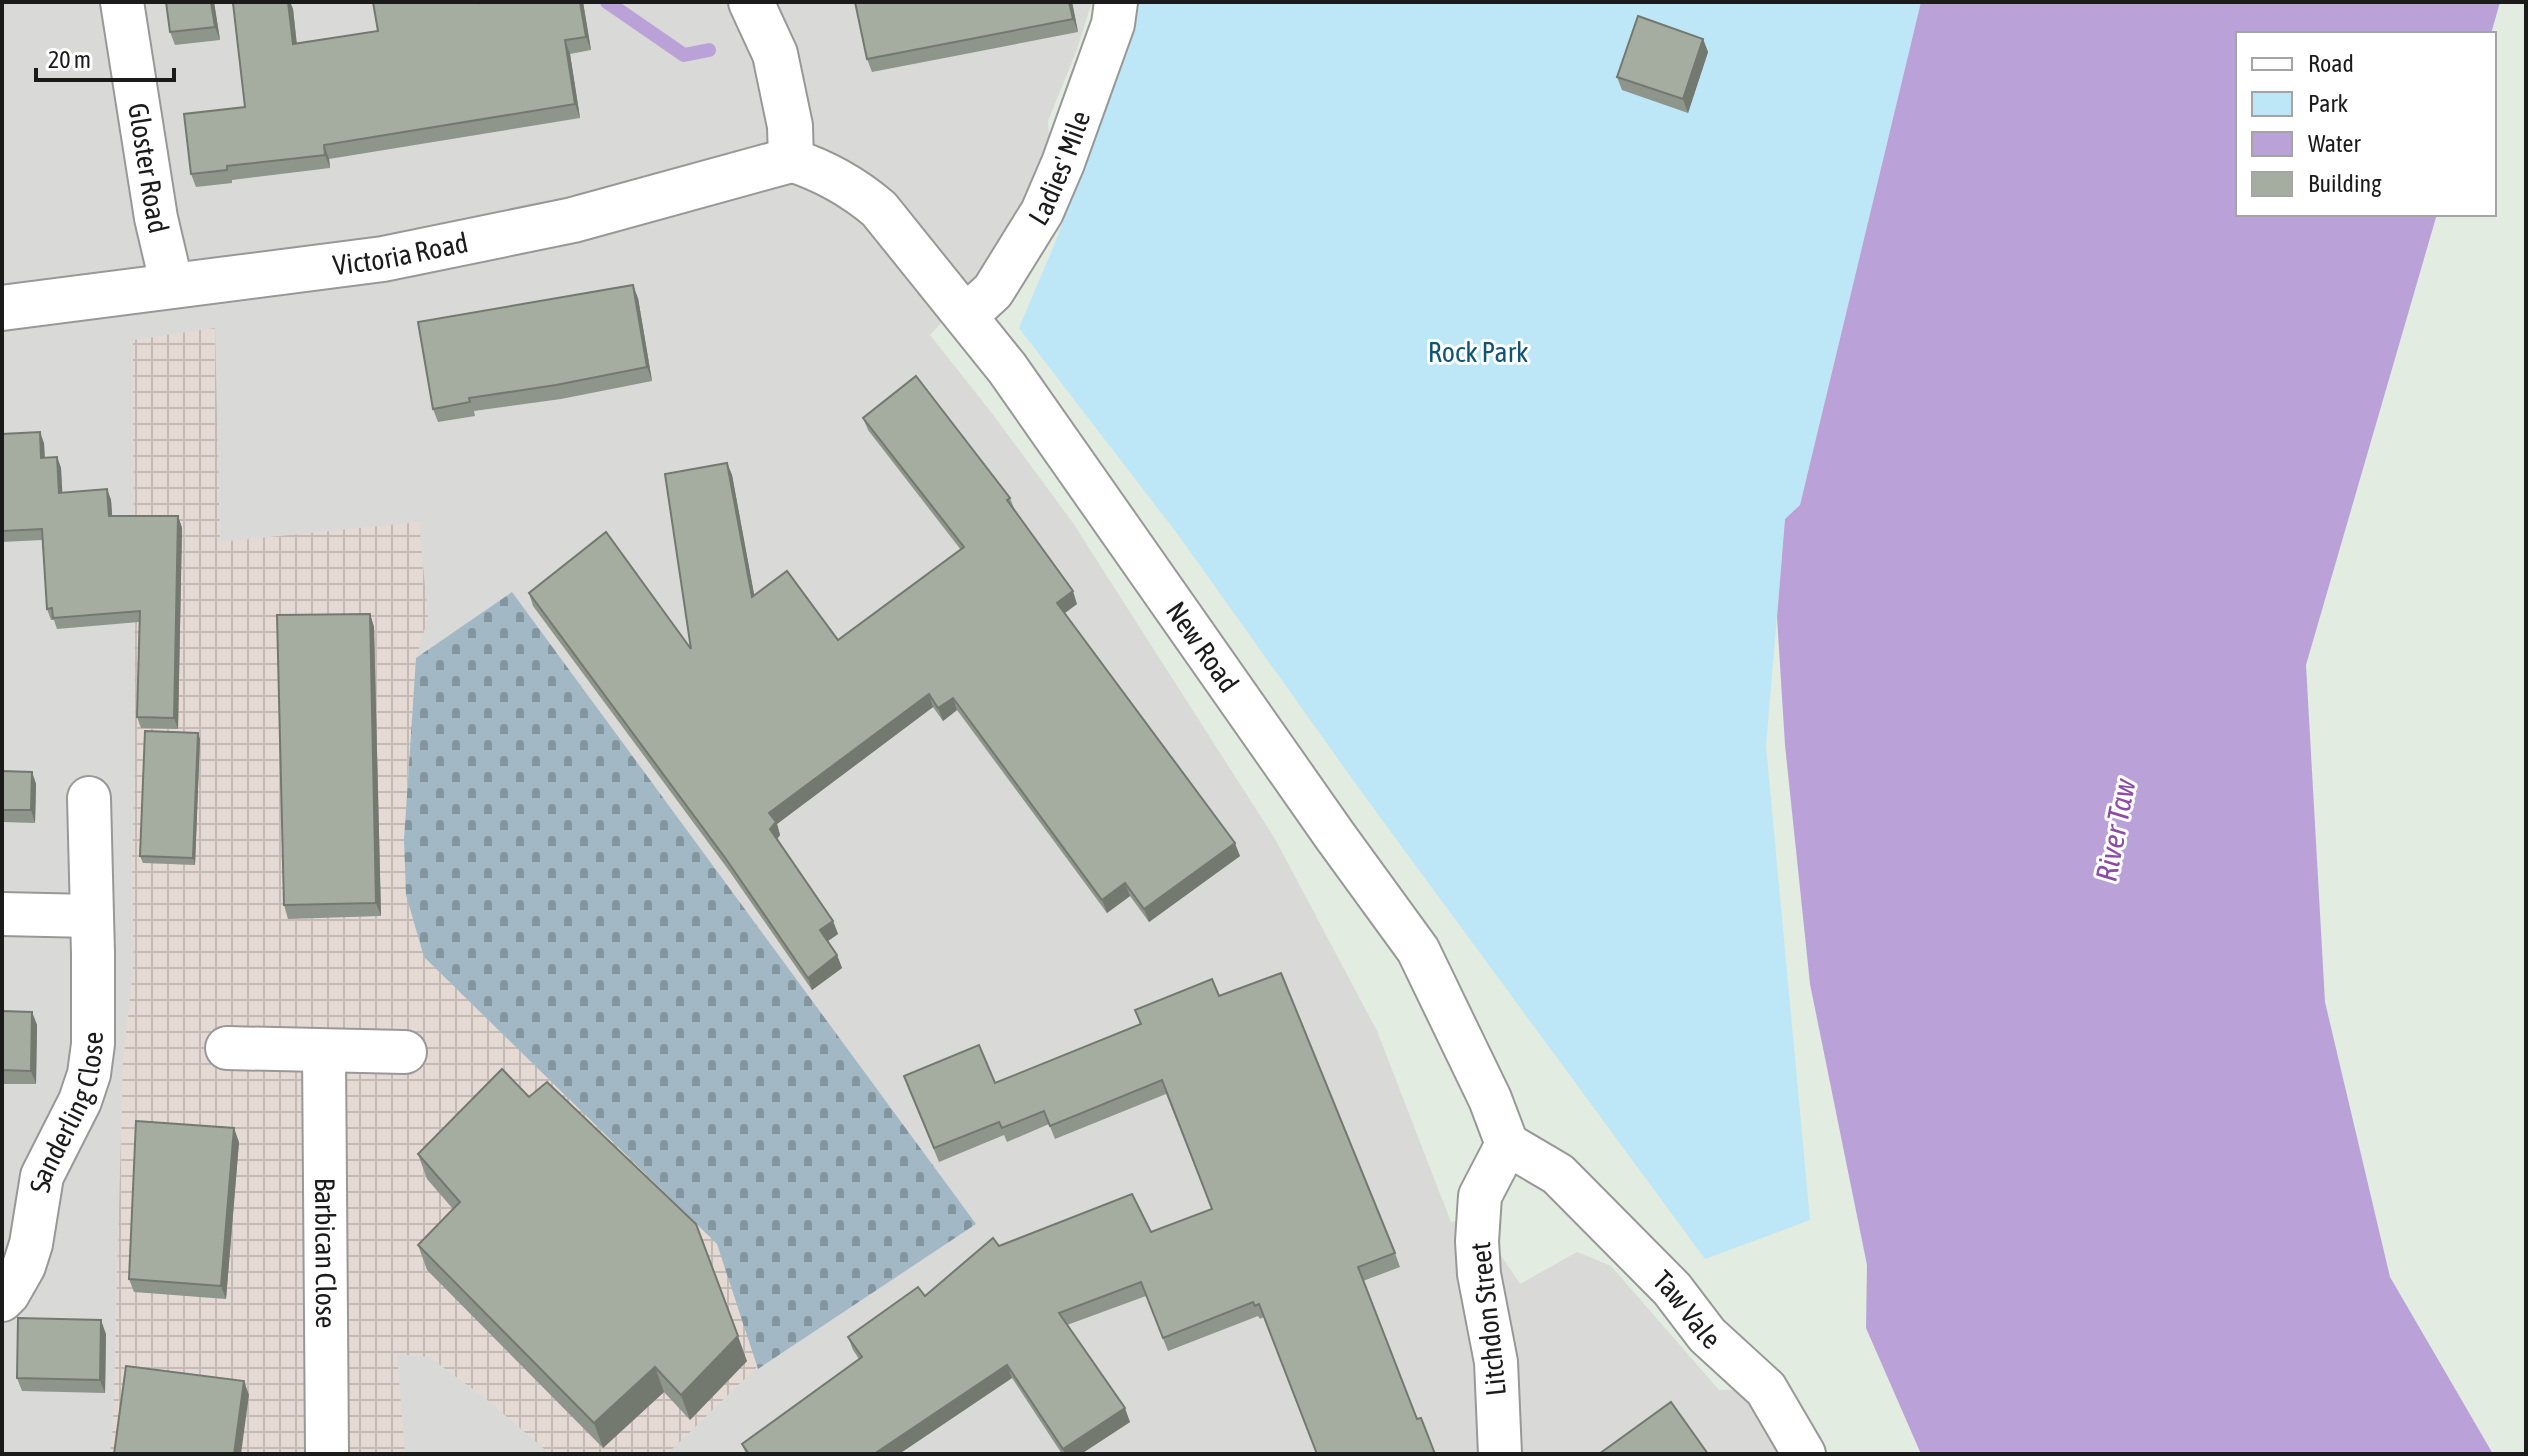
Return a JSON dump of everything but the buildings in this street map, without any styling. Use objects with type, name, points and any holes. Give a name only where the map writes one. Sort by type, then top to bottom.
[{"type":"street","name":"Gloster Road","points":[[122,2],[156,218],[172,286]]},
{"type":"street","points":[[751,2],[775,54],[790,126],[791,160]]},
{"type":"street","name":"Ladies' Mile","points":[[967,315],[993,291],[1042,212],[1113,24],[1116,2]]},
{"type":"street","name":"Victoria Road","points":[[2,308],[383,259],[573,220],[791,160]]},
{"type":"street","name":"New Road","points":[[791,160],[811,166],[855,188],[879,209],[967,315],[1418,950],[1490,1099],[1507,1144]]},
{"type":"street","name":"Sanderling Close","points":[[2,1300],[24,1266],[31,1244],[42,1176],[80,1101],[89,1074],[93,1044],[89,798]]},
{"type":"street","points":[[2,914],[91,916]]},
{"type":"street","points":[[227,1048],[405,1052]]},
{"type":"street","name":"Barbican Close","points":[[324,1051],[327,1454]]},
{"type":"street","name":"Taw Vale","points":[[1507,1144],[1558,1174],[1672,1289],[1707,1335],[1766,1389],[1804,1454]]},
{"type":"street","name":"Litchdon Street","points":[[1500,1454],[1496,1362],[1479,1274],[1477,1241],[1480,1196],[1507,1144]]},
{"type":"shaded area","points":[[2,2],[1092,2],[1048,121],[1050,149],[1019,216],[983,278],[930,335],[1073,523],[1275,839],[1377,1031],[1451,1222],[1476,1217],[1520,1284],[1577,1252],[1611,1266],[1719,1390],[1766,1389],[1804,1454],[2,1454]]},
{"type":"shaded area","points":[[215,328],[220,542],[419,522],[428,618],[416,658],[404,841],[424,957],[718,1244],[758,1366],[667,1454],[550,1454],[485,1398],[429,1357],[397,1354],[405,1454],[110,1454],[123,1062],[134,963],[133,340]]},
{"type":"green space","name":"Rock Park","points":[[1135,2],[1921,2],[1800,505],[1785,519],[1766,746],[1810,1220],[1705,1259],[1363,794],[1179,536],[1019,328],[1083,168]]},
{"type":"green space","points":[[512,592],[976,1224],[758,1369],[717,1244],[424,957],[406,895],[404,840],[416,658]]},
{"type":"water","name":"River Taw","points":[[1921,2],[2500,2],[2492,32],[2236,32],[2236,216],[2436,216],[2306,665],[2325,1002],[2390,1277],[2493,1454],[1921,1454],[1866,1328],[1867,1265],[1810,984],[1785,745],[1777,617],[1785,519],[1800,505]]},
{"type":"waterway","points":[[607,2],[684,55],[709,50]]}]
